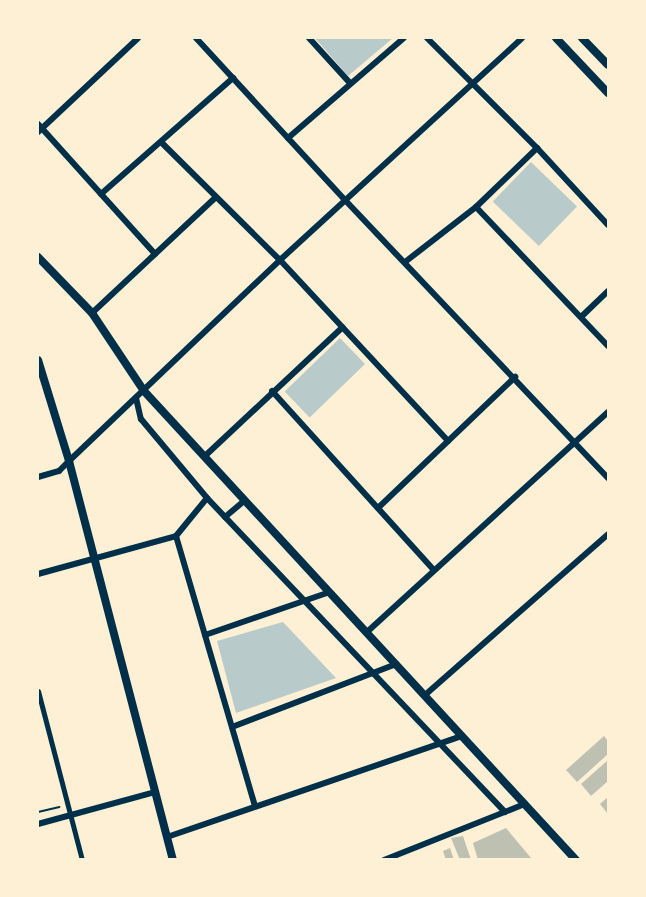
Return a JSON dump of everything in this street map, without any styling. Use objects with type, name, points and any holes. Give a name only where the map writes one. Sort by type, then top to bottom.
[{"type":"street","points":[[138,38],[39,128],[155,254]]},
{"type":"street","points":[[196,38],[345,200],[577,441],[609,478]]},
{"type":"street","points":[[309,38],[350,82]]},
{"type":"street","points":[[288,138],[350,82],[404,38]]},
{"type":"street","points":[[427,38],[537,148],[609,225]]},
{"type":"street","points":[[38,477],[58,471],[280,260],[522,38]]},
{"type":"street","points":[[556,38],[609,93]]},
{"type":"street","points":[[582,38],[609,65]]},
{"type":"street","points":[[101,194],[162,143],[233,78]]},
{"type":"street","points":[[162,143],[280,260],[448,441]]},
{"type":"street","points":[[405,262],[476,207],[537,148]]},
{"type":"street","points":[[92,313],[215,198]]},
{"type":"street","points":[[476,207],[609,345]]},
{"type":"street","points":[[38,257],[92,313],[144,391],[206,455],[576,860]]},
{"type":"street","points":[[581,317],[609,291]]},
{"type":"street","points":[[206,455],[343,327]]},
{"type":"street","points":[[38,360],[40,374],[69,461],[173,860]]},
{"type":"street","points":[[378,508],[515,377]]},
{"type":"street","points":[[272,391],[434,570]]},
{"type":"street","points":[[136,398],[141,419],[207,498],[376,672],[505,812]]},
{"type":"street","points":[[366,632],[609,412]]},
{"type":"street","points":[[38,574],[176,537],[207,498]]},
{"type":"street","points":[[225,517],[245,500]]},
{"type":"street","points":[[425,696],[609,534]]},
{"type":"street","points":[[176,537],[255,806]]},
{"type":"street","points":[[205,635],[330,592]]},
{"type":"street","points":[[232,727],[396,664]]},
{"type":"street","points":[[38,691],[82,860]]},
{"type":"street","points":[[167,837],[462,736]]},
{"type":"street","points":[[38,824],[155,792]]},
{"type":"street","points":[[388,859],[525,804]]},
{"type":"path","points":[[38,812],[68,804]]},
{"type":"shaded area","points":[[315,38],[393,38],[348,76]]},
{"type":"shaded area","points":[[531,162],[577,206],[539,246],[493,202]]},
{"type":"shaded area","points":[[340,338],[365,364],[310,417],[285,391]]},
{"type":"shaded area","points":[[283,622],[336,678],[236,713],[217,641]]},
{"type":"building","points":[[604,736],[608,741],[608,754],[577,782],[566,770]]},
{"type":"building","points":[[608,760],[608,781],[591,796],[581,784]]},
{"type":"building","points":[[608,797],[608,814],[600,804]]},
{"type":"building","points":[[506,828],[531,858],[478,860],[473,843]]},
{"type":"building","points":[[463,836],[471,860],[460,860],[451,838]]},
{"type":"building","points":[[450,848],[454,860],[446,860],[443,851]]}]
